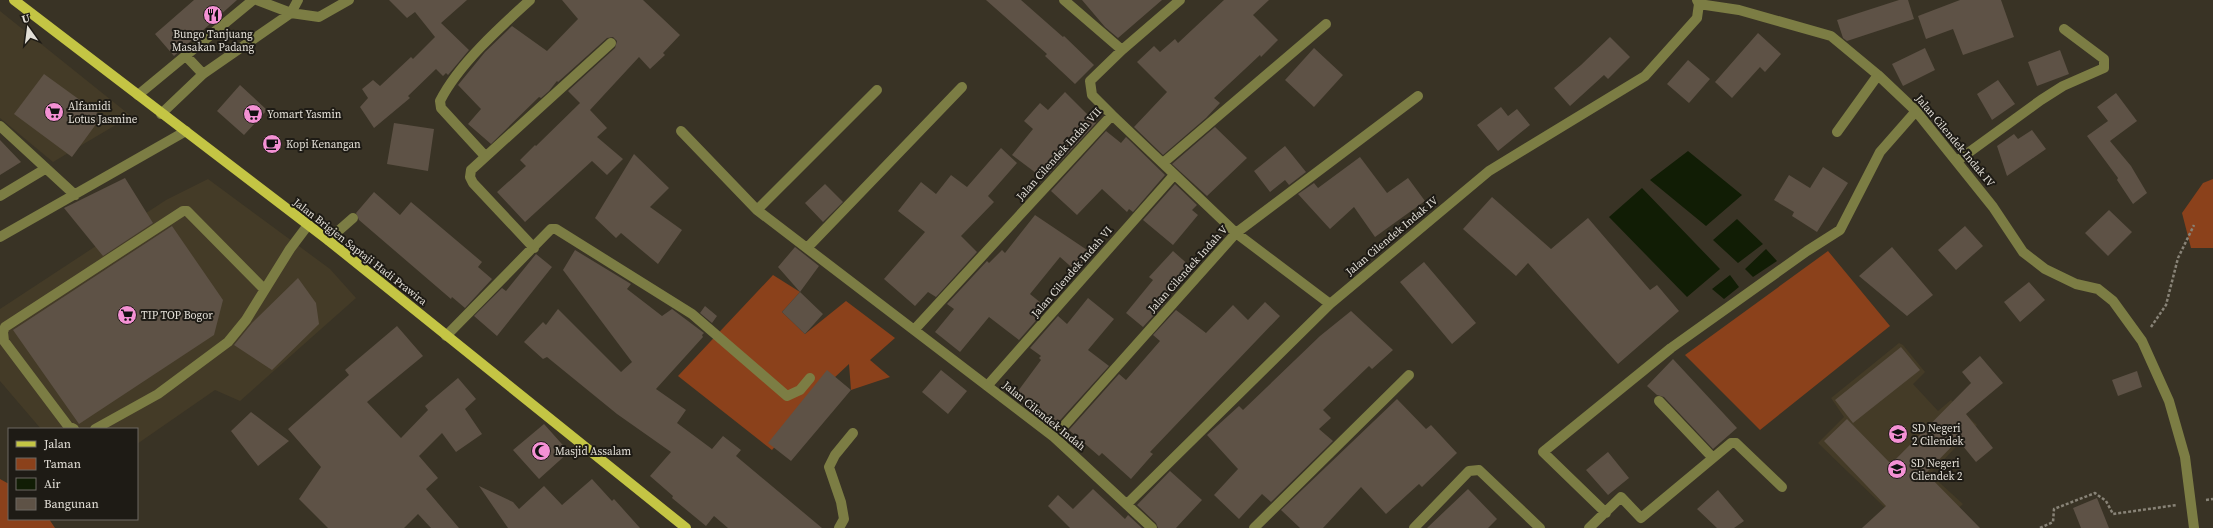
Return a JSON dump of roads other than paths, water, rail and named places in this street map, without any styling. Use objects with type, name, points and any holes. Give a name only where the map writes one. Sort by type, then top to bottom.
[{"type":"main road","name":"Jalan Brigjen Saptaji Hadi Prawira","points":[[14,0],[161,114],[186,131],[328,240],[686,528]]},
{"type":"street","points":[[138,95],[253,0]]},
{"type":"street","points":[[257,0],[291,13],[319,17],[349,0]]},
{"type":"street","points":[[161,114],[203,74],[291,13],[298,0]]},
{"type":"street","points":[[485,156],[441,108],[440,101],[451,82],[496,31],[530,0]]},
{"type":"street","points":[[1064,0],[1122,50]]},
{"type":"street","name":"Jalan Cilendek Indah VII","points":[[914,330],[1112,115],[1092,95],[1090,81],[1122,50],[1180,0]]},
{"type":"street","name":"Jalan Cilendek Indak IV","points":[[1127,504],[1330,304],[1489,171],[1645,76],[1697,18],[1698,2],[1739,10],[1831,36],[1878,75],[1916,111],[1993,207],[2023,252],[2045,269],[2076,284],[2098,289],[2114,301],[2142,341],[2169,401],[2185,457],[2194,528]]},
{"type":"street","points":[[1163,163],[1326,24]]},
{"type":"street","points":[[1957,161],[2041,100],[2063,86],[2104,68],[2104,58],[2064,29]]},
{"type":"street","points":[[534,248],[473,183],[470,176],[471,170],[611,43]]},
{"type":"street","points":[[186,56],[203,74]]},
{"type":"street","points":[[1837,132],[1878,75]]},
{"type":"street","points":[[807,248],[962,87]]},
{"type":"street","points":[[757,210],[877,90]]},
{"type":"street","name":"Jalan Cilendek Indah V","points":[[1054,437],[1236,233],[1418,96]]},
{"type":"street","points":[[1606,513],[1544,452],[1671,348],[1807,251],[1840,230],[1880,152],[1916,111]]},
{"type":"street","points":[[1112,115],[1236,233],[1330,304]]},
{"type":"street","points":[[0,126],[75,195]]},
{"type":"street","points":[[0,237],[186,131]]},
{"type":"street","name":"Jalan Cilendek Indah","points":[[681,131],[757,210],[1054,437],[1152,528]]},
{"type":"street","points":[[0,196],[45,169]]},
{"type":"street","name":"Jalan Cilendek Indah VI","points":[[988,386],[1174,175]]},
{"type":"street","points":[[72,428],[68,426],[4,341],[3,332],[5,327],[183,211],[187,211],[264,290]]},
{"type":"street","points":[[328,240],[353,218]]},
{"type":"street","points":[[97,428],[158,394],[228,342],[246,320],[290,249],[308,225]]},
{"type":"street","points":[[446,336],[551,229],[556,229],[692,314],[787,396],[800,390],[810,378]]},
{"type":"street","points":[[1254,528],[1409,375]]},
{"type":"street","points":[[1659,401],[1712,457]]},
{"type":"street","points":[[838,528],[844,519],[829,467],[835,455],[853,433]]},
{"type":"street","points":[[1589,528],[1621,497],[1641,518],[1727,445],[1736,443],[1782,487]]},
{"type":"street","points":[[1414,528],[1469,471],[1479,470],[1540,528]]},
{"type":"water","points":[[1688,151],[1742,195],[1706,226],[1650,180]]},
{"type":"water","points":[[1642,188],[1720,269],[1687,297],[1609,217]]},
{"type":"water","points":[[1737,219],[1763,244],[1738,263],[1713,240]]},
{"type":"water","points":[[1766,249],[1777,261],[1753,277],[1745,269]]},
{"type":"water","points":[[1730,275],[1739,287],[1724,299],[1712,289]]},
{"type":"place","name":"Bungo Tanjuang Masakan Padang","points":[[213,15]]},
{"type":"place","name":"Alfamidi Lotus Jasmine","points":[[54,112]]},
{"type":"place","name":"Yomart Yasmin","points":[[253,114]]},
{"type":"place","name":"Kopi Kenangan","points":[[272,144]]},
{"type":"place","name":"TIP TOP Bogor","points":[[127,315]]},
{"type":"place","name":"SD Negeri 2 Cilendek","points":[[1898,434]]},
{"type":"place","name":"Masjid Assalam","points":[[541,451]]},
{"type":"place","name":"SD Negeri Cilendek 2","points":[[1897,469]]}]
